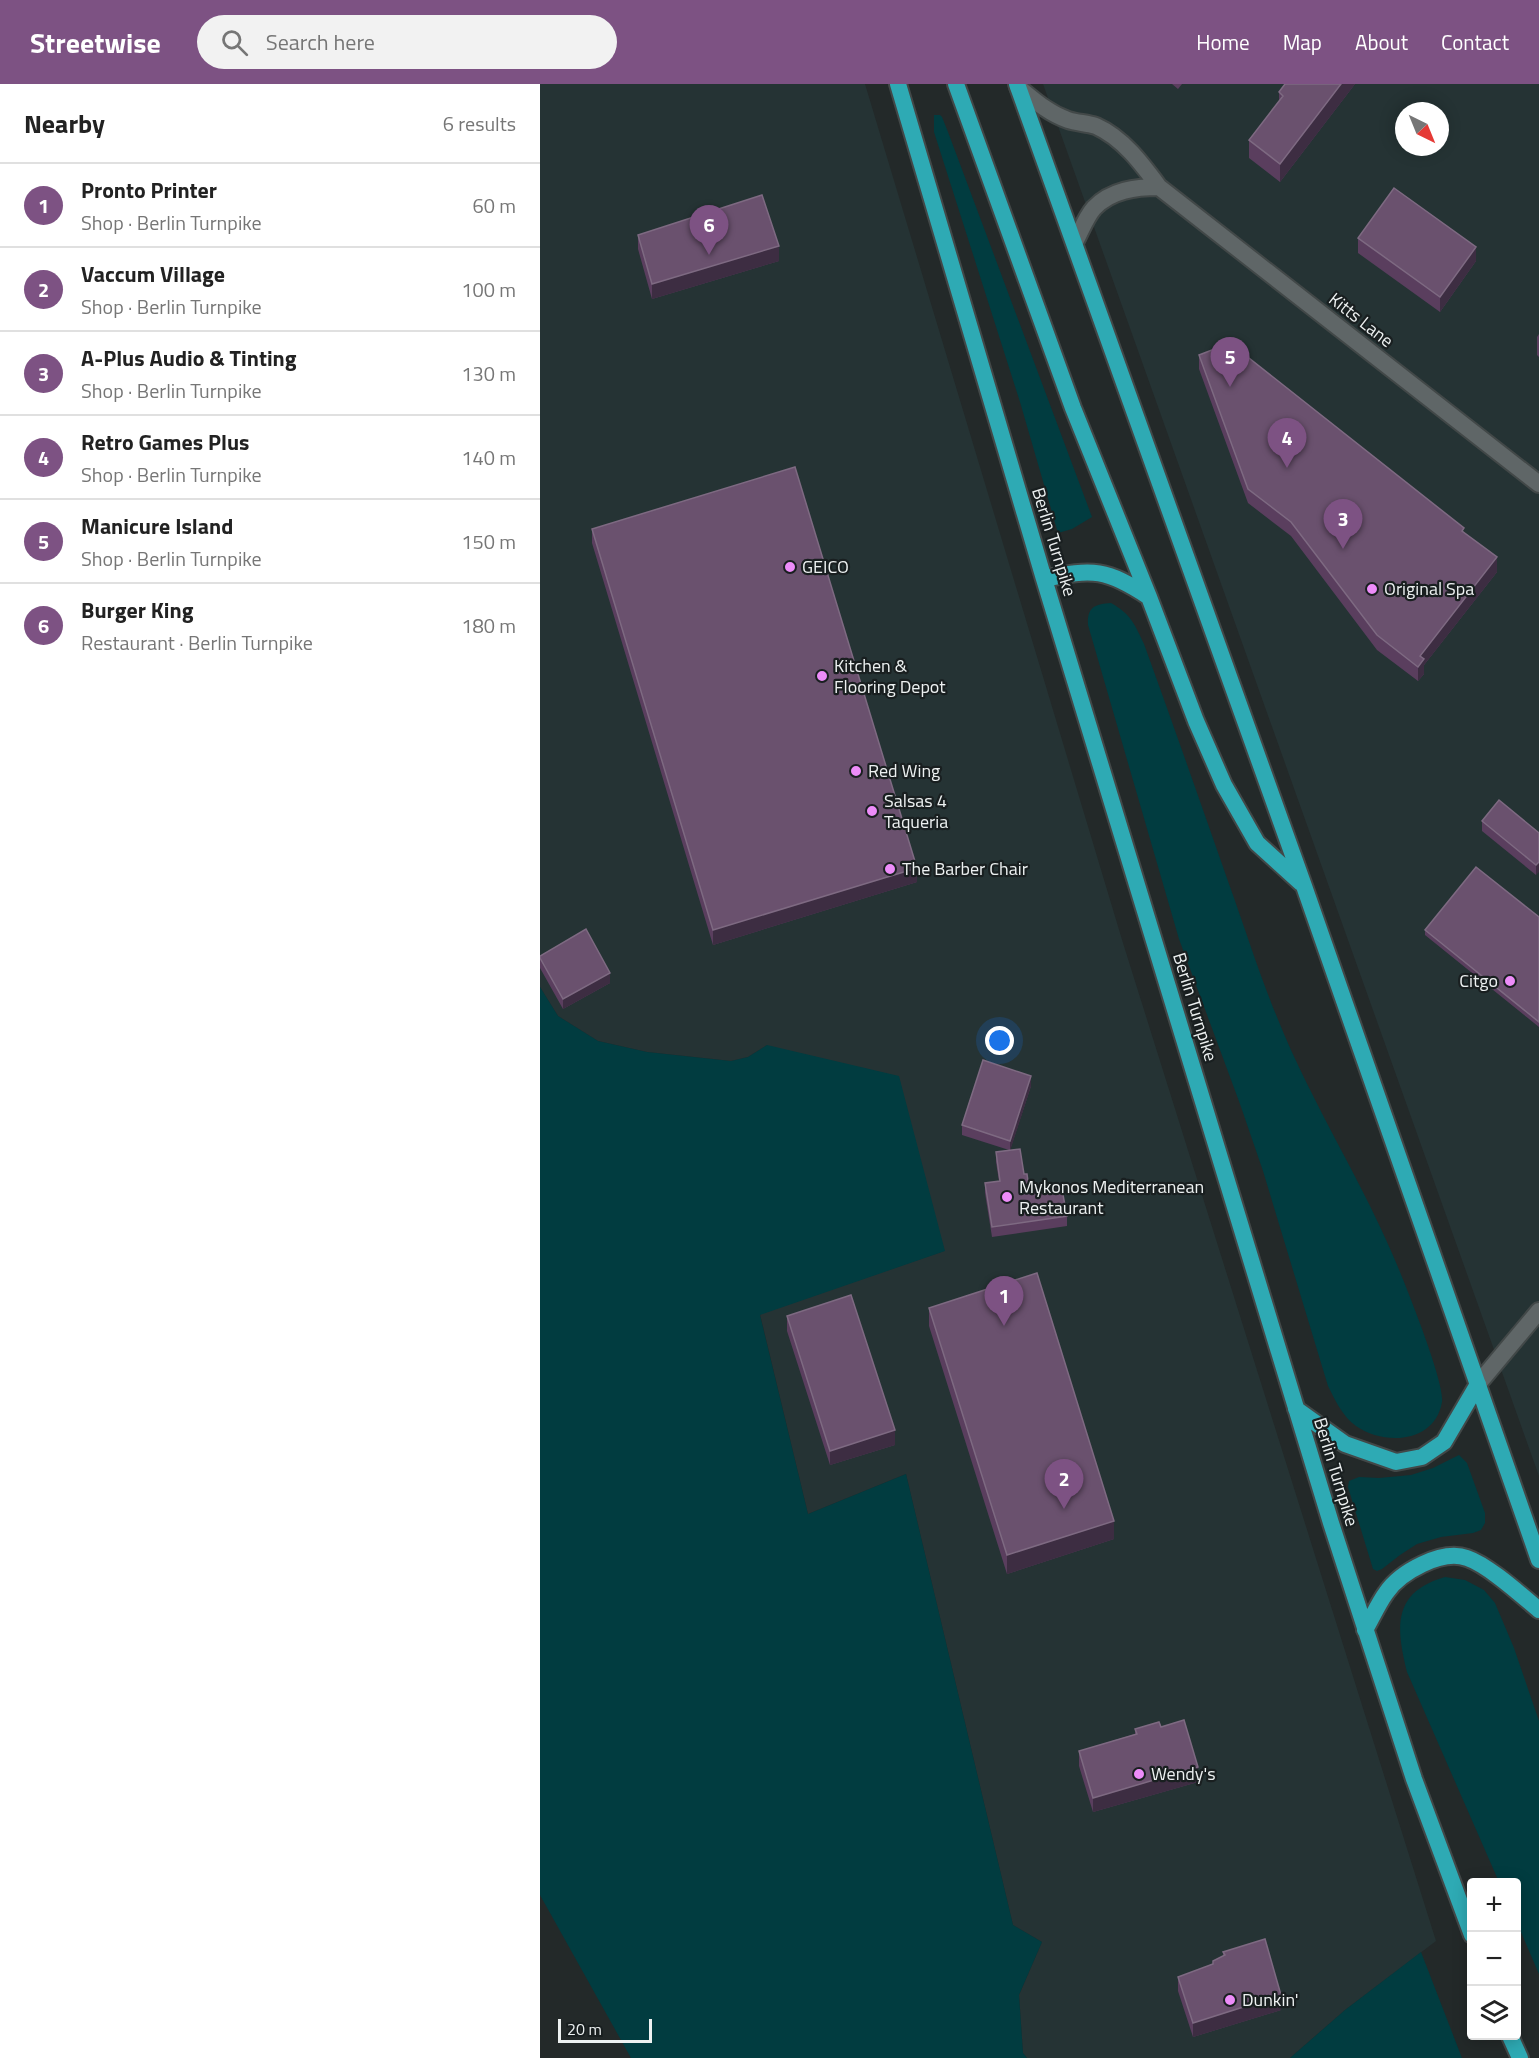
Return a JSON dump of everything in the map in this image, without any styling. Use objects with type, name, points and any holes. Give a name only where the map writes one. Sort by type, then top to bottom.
[{"type":"highway","name":"Berlin Turnpike","points":[[898,84],[1044,579],[1296,1409],[1418,1790],[1471,1932]]},
{"type":"highway","points":[[956,84],[1065,387],[1196,721],[1224,785],[1257,843],[1304,886]]},
{"type":"highway","points":[[1018,85],[1304,886],[1539,1560]]},
{"type":"highway","points":[[1044,579],[1077,572],[1102,573],[1126,581],[1149,597]]},
{"type":"highway","points":[[1296,1409],[1345,1444],[1396,1462],[1422,1457],[1444,1442],[1479,1384]]},
{"type":"highway","points":[[1365,1630],[1387,1591],[1409,1572],[1437,1557],[1466,1557],[1493,1574],[1539,1610]]},
{"type":"highway","points":[[1512,2040],[1520,2058]]},
{"type":"street","name":"Kitts Lane","points":[[1018,85],[1046,110],[1069,120],[1096,127],[1118,140],[1138,158],[1159,187],[1539,484]]},
{"type":"street","points":[[1075,242],[1094,208],[1119,191],[1140,187],[1159,187]]},
{"type":"street","points":[[1479,1384],[1539,1311]]},
{"type":"shaded area","points":[[540,84],[865,84],[1123,943],[1436,1941],[1345,2010],[1290,2058],[1027,2058],[1023,2053],[1019,1995],[1042,1942],[1013,1925],[906,1474],[808,1514],[760,1314],[944,1251],[767,1045],[748,1057],[731,1061],[647,1052],[598,1041],[558,1016],[540,987]]},
{"type":"shaded area","points":[[1043,84],[1539,84],[1539,1476]]},
{"type":"shaded area","points":[[934,115],[942,117],[948,132],[1092,517],[1072,529],[1058,533],[1020,402],[934,132]]},
{"type":"shaded area","points":[[1111,603],[1128,616],[1144,644],[1277,1017],[1306,1082],[1386,1240],[1418,1318],[1438,1377],[1442,1402],[1430,1426],[1419,1433],[1394,1438],[1368,1432],[1356,1426],[1340,1408],[1328,1386],[1263,1171],[1179,939],[1088,625],[1089,614],[1093,608]]},
{"type":"shaded area","points":[[540,987],[558,1016],[598,1041],[647,1052],[731,1061],[748,1057],[767,1045],[899,1076],[945,1251],[760,1315],[808,1514],[906,1474],[1013,1925],[1042,1942],[1019,1995],[1023,2053],[1027,2058],[631,2058],[540,1895]]},
{"type":"shaded area","points":[[1459,1455],[1467,1463],[1485,1513],[1485,1523],[1481,1530],[1417,1544],[1382,1569],[1377,1571],[1373,1569],[1348,1487],[1349,1481],[1359,1477],[1411,1475],[1433,1468]]},
{"type":"shaded area","points":[[1445,1577],[1465,1580],[1484,1590],[1495,1603],[1514,1648],[1539,1721],[1539,1974],[1521,1932],[1521,1878],[1497,1878],[1407,1672],[1401,1641],[1402,1614],[1407,1602],[1415,1592]]},
{"type":"shaded area","points":[[1421,1952],[1462,2058],[1290,2058],[1345,2010]]},
{"type":"building","points":[[1285,84],[1341,84],[1280,164],[1249,140],[1283,96],[1279,92]]},
{"type":"building","points":[[1394,188],[1476,247],[1440,297],[1358,238]]},
{"type":"building","points":[[762,195],[779,246],[652,284],[638,235]]},
{"type":"building","points":[[1230,343],[1464,528],[1462,531],[1497,557],[1420,656],[1424,659],[1418,667],[1377,635],[1291,522],[1248,489],[1199,355]]},
{"type":"building","points":[[795,467],[917,868],[713,930],[592,529]]},
{"type":"building","points":[[1499,800],[1539,833],[1539,862],[1536,865],[1482,821]]},
{"type":"building","name":"Citgo","points":[[1476,867],[1539,917],[1539,1022],[1425,930]]},
{"type":"building","points":[[586,929],[610,973],[563,999],[540,956]]},
{"type":"building","points":[[983,1060],[1031,1076],[1010,1141],[962,1125]]},
{"type":"building","name":"Mykonos Mediterranean Restaurant","points":[[1020,1149],[1029,1189],[1061,1184],[1067,1216],[992,1227],[985,1183],[1000,1181],[996,1152]]},
{"type":"building","points":[[1037,1273],[1114,1521],[1007,1555],[929,1308]]},
{"type":"building","points":[[851,1295],[895,1430],[830,1451],[787,1316]]},
{"type":"building","name":"Wendy's","points":[[1184,1720],[1198,1767],[1093,1798],[1079,1751],[1137,1734],[1135,1729],[1159,1722],[1161,1727]]},
{"type":"building","name":"Dunkin'","points":[[1265,1939],[1281,1995],[1193,2023],[1178,1977],[1213,1964],[1213,1961],[1225,1955],[1223,1952]]},
{"type":"place","name":"Burger King","points":[[709,255]]},
{"type":"place","name":"Manicure Island","points":[[1230,387]]},
{"type":"place","name":"Retro Games Plus","points":[[1287,468]]},
{"type":"place","name":"A-Plus Audio & Tinting","points":[[1343,549]]},
{"type":"place","name":"GEICO","points":[[790,567]]},
{"type":"place","name":"Original Spa","points":[[1372,589]]},
{"type":"place","name":"Kitchen & Flooring Depot","points":[[822,676]]},
{"type":"place","name":"Red Wing","points":[[856,771]]},
{"type":"place","name":"Salsas 4 Taqueria","points":[[872,811]]},
{"type":"place","name":"The Barber Chair","points":[[890,869]]},
{"type":"place","name":"Citgo","points":[[1510,981]]},
{"type":"place","name":"Mykonos Mediterranean Restaurant","points":[[1007,1197]]},
{"type":"place","name":"Pronto Printer","points":[[1004,1326]]},
{"type":"place","name":"Vaccum Village","points":[[1064,1509]]},
{"type":"place","name":"Wendy's","points":[[1139,1774]]},
{"type":"place","name":"Dunkin'","points":[[1230,2000]]}]
